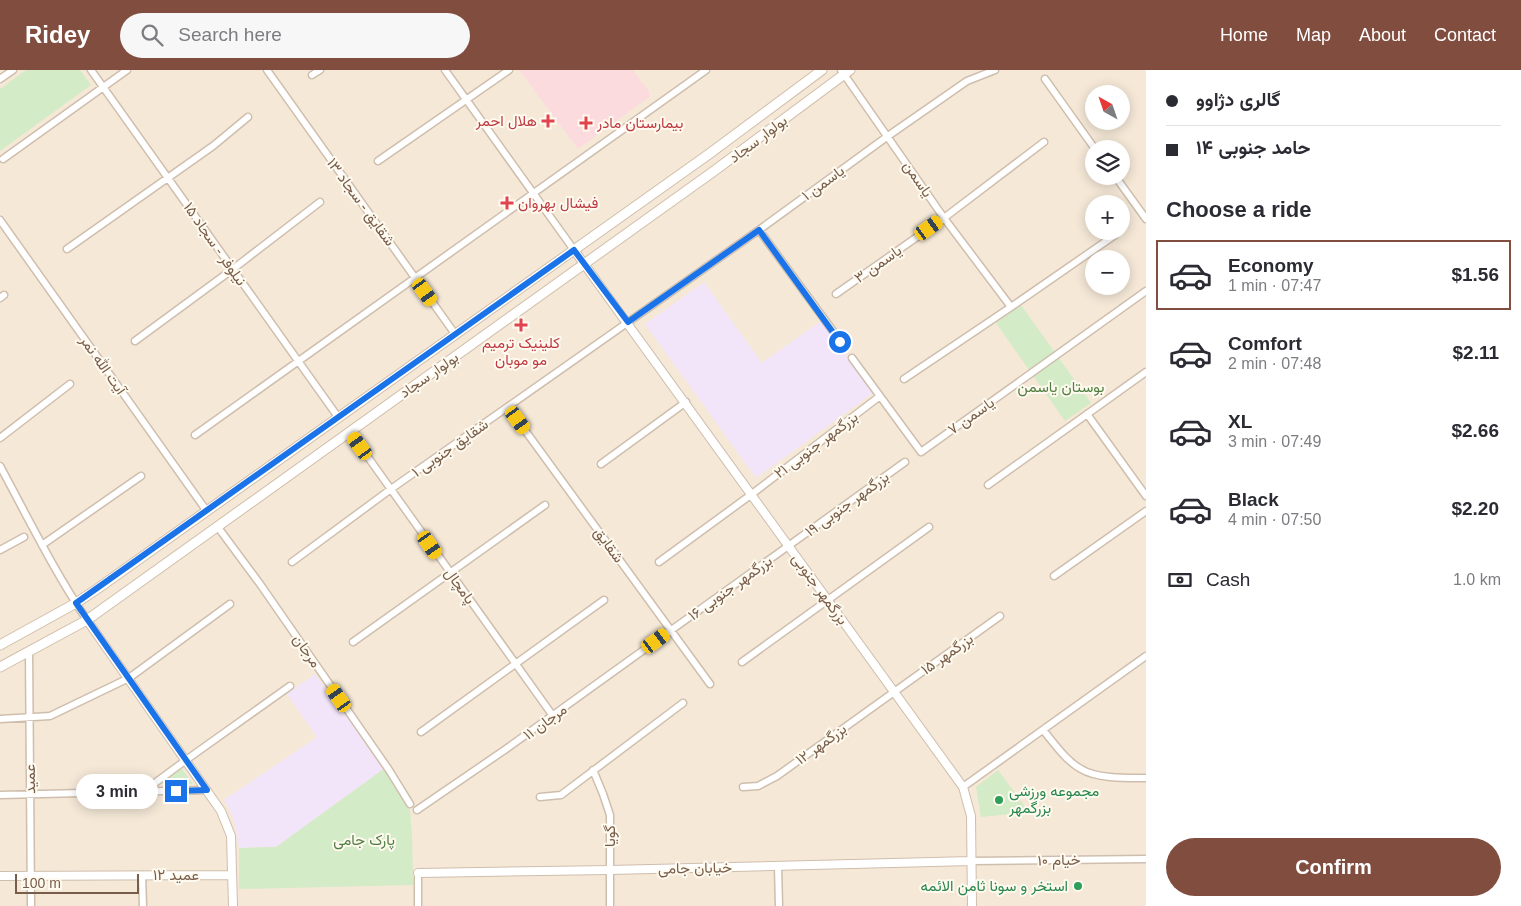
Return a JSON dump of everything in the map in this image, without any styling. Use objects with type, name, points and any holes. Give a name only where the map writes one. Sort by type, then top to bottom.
[{"type":"main road","name":"بولوار سجاد","points":[[0,645],[76,603],[709,154],[822,70]]},
{"type":"main road","name":"بولوار سجاد","points":[[0,667],[88,620],[714,171],[845,71]]},
{"type":"street","name":"نیلوفر - سجاد ۱۵","points":[[91,70],[338,417]]},
{"type":"street","points":[[3,159],[127,70]]},
{"type":"street","name":"شقایق - سجاد ۱۳","points":[[267,70],[455,334]]},
{"type":"street","points":[[312,76],[320,70]]},
{"type":"street","points":[[445,70],[574,250]]},
{"type":"street","points":[[378,161],[509,70]]},
{"type":"street","points":[[195,434],[706,70]]},
{"type":"street","name":"یاسمن ۱","points":[[628,322],[967,81],[995,70]]},
{"type":"street","points":[[0,79],[12,71]]},
{"type":"street","name":"یاسمن","points":[[845,71],[944,218],[1011,307]]},
{"type":"street","points":[[1045,79],[1089,140]]},
{"type":"street","points":[[67,249],[213,146],[248,117]]},
{"type":"street","name":"یاسمن ۳","points":[[836,294],[944,218],[1044,142]]},
{"type":"street","points":[[1121,185],[1146,219]]},
{"type":"street","points":[[135,341],[320,202]]},
{"type":"street","name":"آیت الله نمر","points":[[0,220],[206,510]]},
{"type":"street","points":[[759,230],[840,342]]},
{"type":"street","points":[[904,379],[1108,240]]},
{"type":"street","name":"بزرگمهر جنوبی","points":[[574,250],[686,402],[963,787],[971,816],[972,906]]},
{"type":"street","name":"یاسمن ۷","points":[[880,396],[921,452],[1146,291]]},
{"type":"street","name":"شقایق جنوبی ۱","points":[[292,562],[628,322]]},
{"type":"street","points":[[852,358],[880,396]]},
{"type":"street","points":[[988,485],[1146,372]]},
{"type":"street","points":[[0,438],[70,384]]},
{"type":"street","name":"بزرگمهر جنوبی ۲۱","points":[[659,562],[880,396]]},
{"type":"street","points":[[601,464],[686,402]]},
{"type":"street","name":"شقایق","points":[[508,407],[710,684]]},
{"type":"street","points":[[1088,414],[1146,496]]},
{"type":"street","name":"پامچال","points":[[350,432],[553,716]]},
{"type":"street","name":"بزرگمهر جنوبی ۱۹","points":[[788,546],[905,462]]},
{"type":"street","points":[[0,466],[42,545],[76,603],[221,811],[231,836],[233,906]]},
{"type":"street","points":[[42,545],[141,476]]},
{"type":"street","points":[[353,642],[545,505]]},
{"type":"street","points":[[1054,576],[1146,512]]},
{"type":"street","name":"مرجان","points":[[217,526],[286,621],[389,770],[410,804]]},
{"type":"street","points":[[742,662],[929,527]]},
{"type":"street","points":[[0,550],[24,537]]},
{"type":"street","name":"بزرگمهر جنوبی ۱۶","points":[[671,630],[788,546]]},
{"type":"street","points":[[420,732],[604,600]]},
{"type":"street","points":[[0,719],[50,716],[129,678],[230,604]]},
{"type":"street","name":"بزرگمهر ۱۵","points":[[894,691],[1000,616]]},
{"type":"street","name":"مرجان ۱۱","points":[[417,810],[553,716],[671,630]]},
{"type":"street","name":"عمید","points":[[29,651],[31,906]]},
{"type":"street","points":[[963,787],[1146,656]]},
{"type":"street","points":[[144,791],[290,686]]},
{"type":"street","name":"بزرگمهر ۱۲","points":[[743,787],[758,786],[777,776],[894,691]]},
{"type":"street","points":[[540,797],[562,795],[592,770],[683,702]]},
{"type":"street","points":[[1043,730],[1081,770],[1114,778],[1146,778]]},
{"type":"street","name":"گویا","points":[[592,770],[610,814],[610,906]]},
{"type":"street","points":[[0,795],[207,790]]},
{"type":"street","name":"خیام ۱۰","points":[[972,861],[1146,859]]},
{"type":"street","name":"خیابان جامی","points":[[418,875],[972,861]]},
{"type":"street","points":[[778,866],[779,906]]},
{"type":"street","points":[[142,875],[143,906]]},
{"type":"street","name":"عمید ۱۲","points":[[0,876],[232,875]]},
{"type":"street","points":[[418,875],[418,906]]},
{"type":"shaded area","points":[[0,70],[1146,70],[1146,906],[0,906]]},
{"type":"shaded area","name":"بیمارستان مادر","points":[[633,70],[649,92],[649,97],[578,149],[520,71]]},
{"type":"shaded area","points":[[704,282],[762,363],[821,321],[873,393],[756,478],[645,324]]},
{"type":"shaded area","points":[[315,674],[385,768],[276,847],[239,848],[235,824],[224,800],[317,737],[287,694]]},
{"type":"green space","points":[[26,70],[80,70],[91,85],[0,151],[0,89]]},
{"type":"green space","name":"بوستان یاسمن","points":[[1021,305],[1091,403],[1065,421],[996,323]]},
{"type":"green space","points":[[181,768],[193,784],[159,784]]},
{"type":"green space","name":"پارک جامی","points":[[385,768],[410,811],[413,885],[239,889],[239,848],[276,847]]},
{"type":"green space","name":"مجموعه ورزشی بزرگمهر","points":[[998,770],[1029,812],[981,817],[976,787]]},
{"type":"place","name":"هلال احمر","points":[[548,121]]},
{"type":"place","name":"بیمارستان مادر","points":[[586,123]]},
{"type":"place","name":"فیشال بهروان","points":[[507,203]]},
{"type":"place","name":"کلینیک ترمیم مو موبان","points":[[521,325]]},
{"type":"place","name":"مجموعه ورزشی بزرگمهر","points":[[999,800]]},
{"type":"place","name":"استخر و سونا ثامن الائمه","points":[[1078,886]]},
{"type":"route","points":[[176,791],[207,790],[76,603],[574,250],[628,322],[759,230],[840,342]]}]
